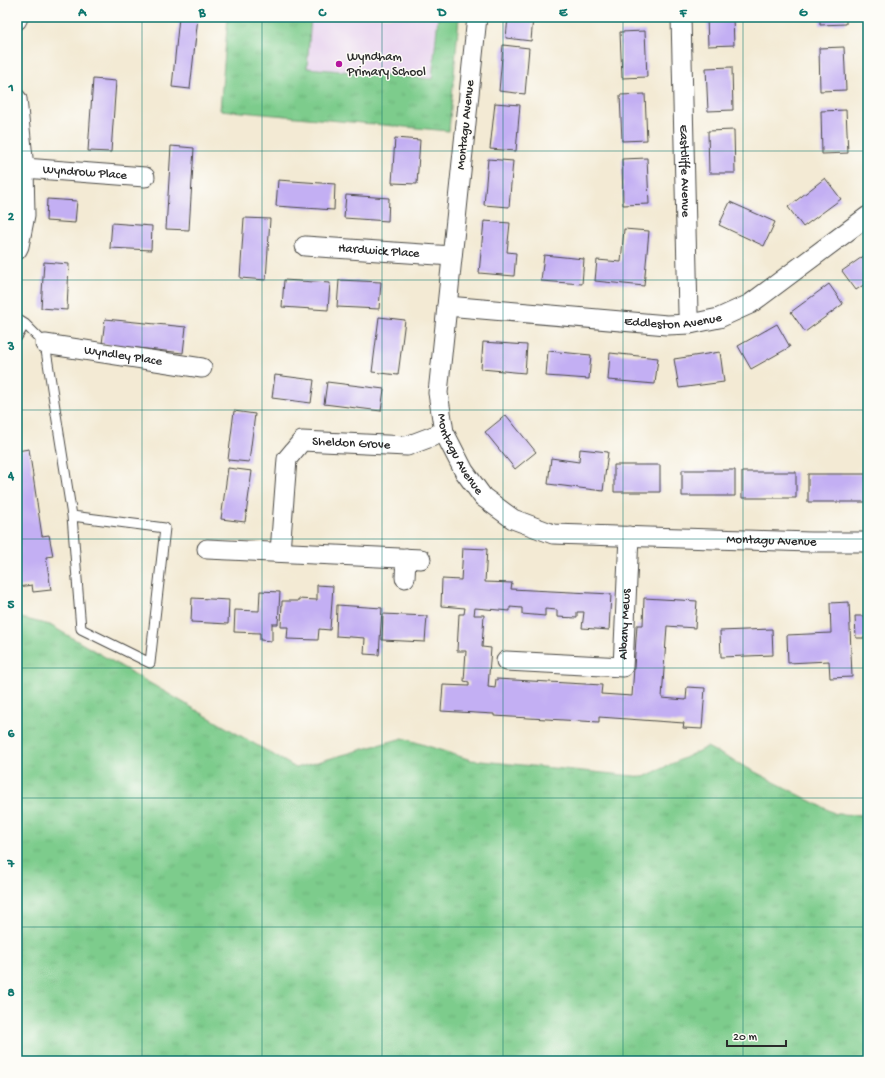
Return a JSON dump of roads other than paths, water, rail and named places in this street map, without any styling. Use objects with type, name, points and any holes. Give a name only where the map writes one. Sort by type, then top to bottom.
[{"type":"street","name":"Montagu Avenue","points":[[477,17],[438,393],[444,432],[464,471],[483,497],[513,519],[553,534],[810,542],[868,542]]},
{"type":"street","name":"Eastcliffe Avenue","points":[[681,17],[688,313],[690,324]]},
{"type":"street","points":[[17,99],[24,168],[25,215],[17,250]]},
{"type":"street","name":"Wyndrow Place","points":[[24,168],[145,177]]},
{"type":"street","name":"Eddleston Avenue","points":[[447,306],[667,324],[690,324],[719,318],[750,304],[868,216]]},
{"type":"street","name":"Hardwick Place","points":[[306,246],[452,256]]},
{"type":"street","name":"Wyndley Place","points":[[45,344],[202,368]]},
{"type":"street","name":"Sheldon Grove","points":[[280,552],[287,459],[302,441],[406,446],[444,432]]},
{"type":"street","name":"Albany Mews","points":[[506,661],[622,667],[629,536]]},
{"type":"street","points":[[207,549],[226,558],[280,552],[414,559],[405,578]]},
{"type":"lane","points":[[17,319],[26,324],[45,344],[72,516],[81,629],[150,663],[165,528],[72,516]]},
{"type":"lane","points":[[17,338],[26,324]]},
{"type":"place","name":"Wyndham Primary School","points":[[339,64]]}]
